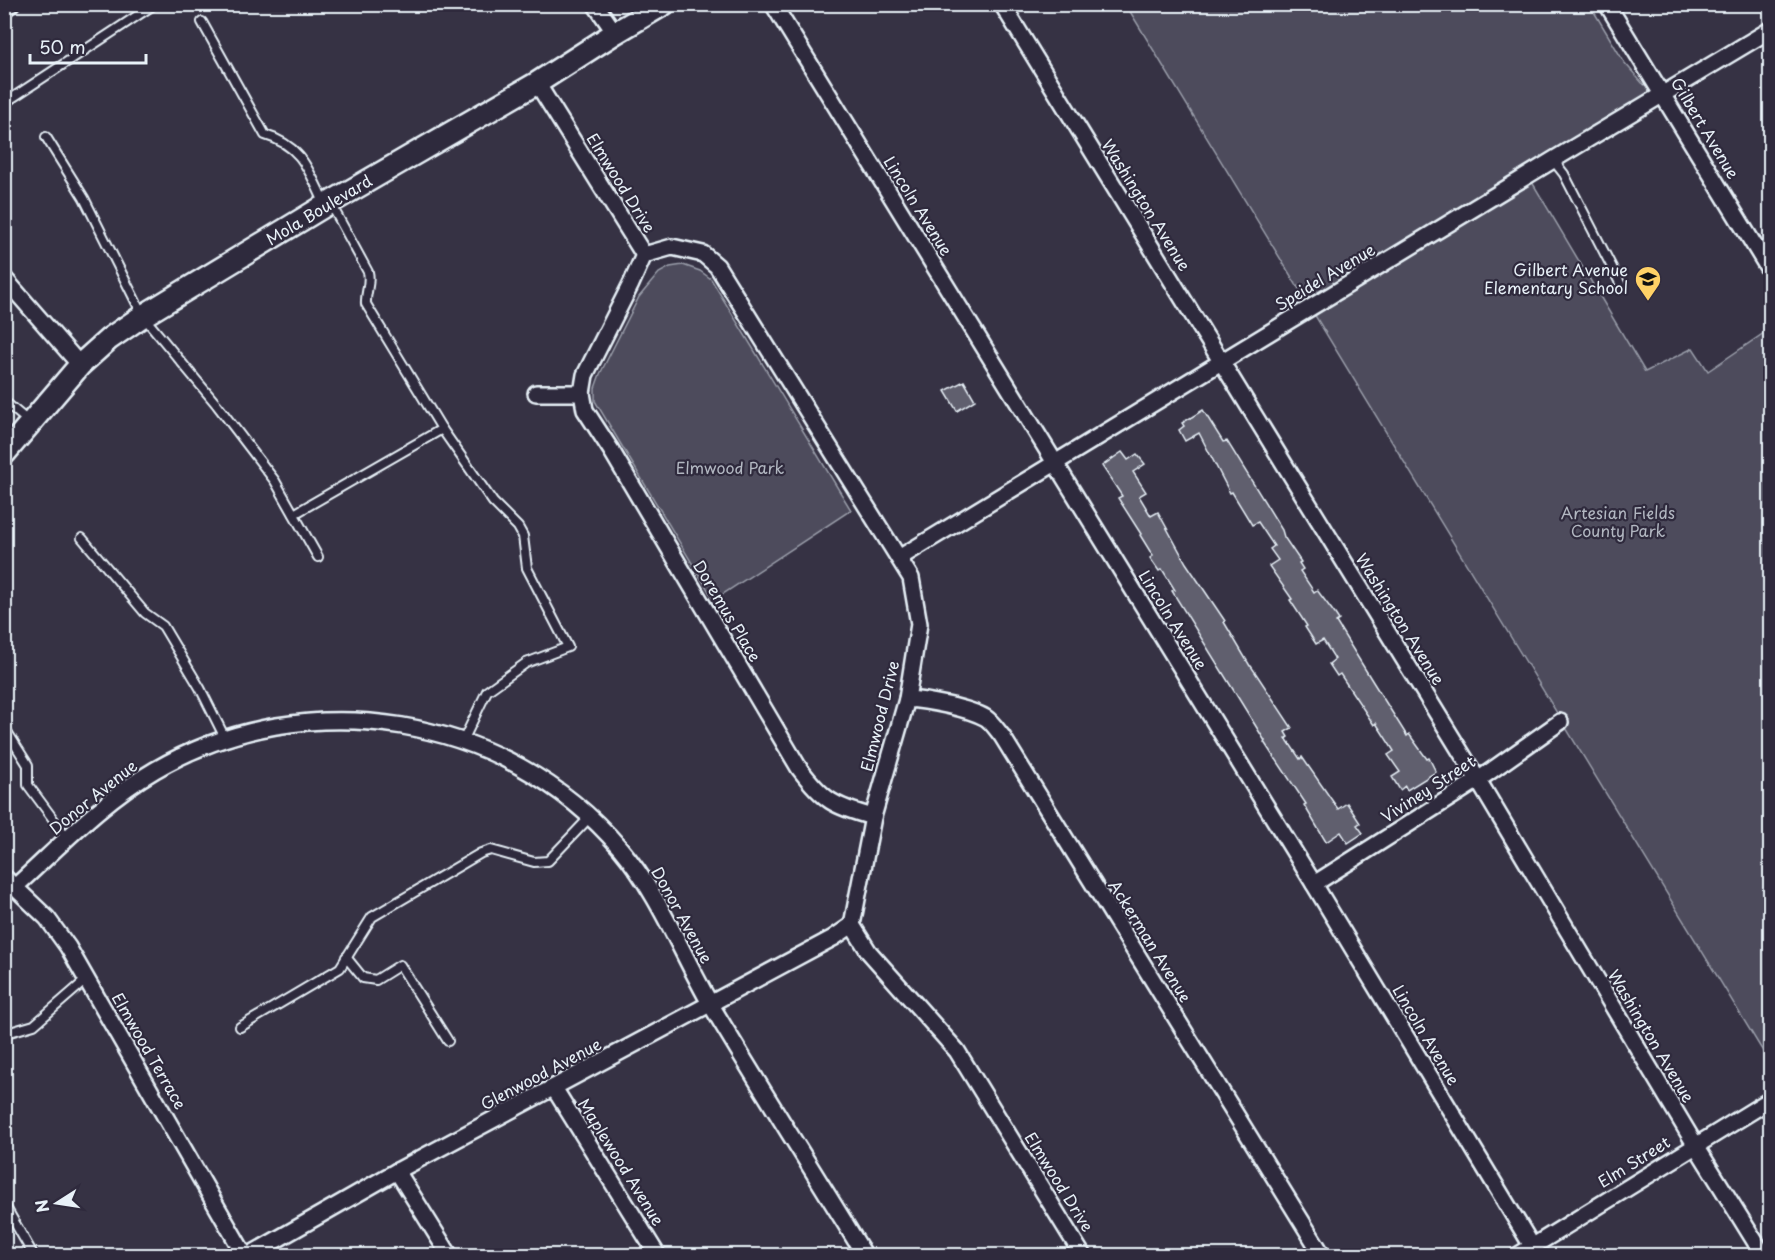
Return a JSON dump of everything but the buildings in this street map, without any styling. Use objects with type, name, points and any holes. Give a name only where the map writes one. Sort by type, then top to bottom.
[{"type":"street","points":[[4,9],[11,4]]},
{"type":"street","points":[[595,4],[615,33]]},
{"type":"street","name":"Mola Boulevard","points":[[4,454],[80,365],[109,339],[328,204],[537,83],[664,4]]},
{"type":"street","name":"Lincoln Avenue","points":[[773,4],[1314,884],[1535,1251]]},
{"type":"street","name":"Washington Avenue","points":[[1002,4],[1478,780],[1764,1256]]},
{"type":"street","name":"Gilbert Avenue","points":[[1607,4],[1770,272]]},
{"type":"street","name":"Speidel Avenue","points":[[899,558],[1770,30]]},
{"type":"street","name":"Elmwood Drive","points":[[537,83],[644,255],[672,247],[703,254],[717,266],[911,578],[919,624],[907,699],[873,817],[852,925],[869,952],[957,1051],[1083,1256]]},
{"type":"street","points":[[536,393],[582,393],[585,375],[644,255]]},
{"type":"street","points":[[4,278],[80,365]]},
{"type":"street","name":"Doremus Place","points":[[582,393],[585,410],[617,460],[799,768],[817,792],[833,803],[873,817]]},
{"type":"street","name":"Ackerman Avenue","points":[[907,699],[926,700],[969,711],[987,719],[1002,736],[1323,1256]]},
{"type":"street","name":"Donor Avenue","points":[[10,882],[68,839],[122,792],[154,770],[225,738],[255,730],[331,719],[401,724],[439,733],[505,758],[570,799],[620,848],[644,878],[710,1002],[865,1256]]},
{"type":"street","name":"Viviney Street","points":[[1314,884],[1478,780],[1560,722]]},
{"type":"street","name":"Elmwood Terrace","points":[[10,882],[52,925],[68,947],[246,1256]]},
{"type":"street","name":"Glenwood Avenue","points":[[246,1256],[397,1171],[833,938],[852,925]]},
{"type":"street","name":"Maplewood Avenue","points":[[554,1088],[658,1256]]},
{"type":"street","name":"Elm Street","points":[[1517,1256],[1535,1251],[1770,1100]]},
{"type":"street","points":[[397,1171],[450,1256]]},
{"type":"lane","points":[[6,102],[155,4]]},
{"type":"lane","points":[[202,21],[265,135],[274,138],[302,156],[368,272],[370,278],[366,304],[442,429],[493,502],[518,526],[523,536],[527,568],[568,647],[526,663],[487,691],[463,741]]},
{"type":"lane","points":[[46,137],[84,198],[143,316],[218,405],[268,471],[318,557]]},
{"type":"lane","points":[[1553,160],[1564,174],[1621,285]]},
{"type":"lane","points":[[4,401],[31,423]]},
{"type":"lane","points":[[294,514],[442,429]]},
{"type":"lane","points":[[82,538],[145,613],[163,626],[200,688],[225,738]]},
{"type":"lane","points":[[4,727],[28,765],[28,785],[68,839]]},
{"type":"lane","points":[[240,1027],[340,968],[372,917],[481,853],[491,850],[534,862],[548,861],[590,817]]},
{"type":"lane","points":[[346,957],[363,978],[376,980],[400,965],[448,1041]]},
{"type":"lane","points":[[4,1038],[10,1032],[34,1025],[87,979]]},
{"type":"lane","points":[[4,1203],[34,1256]]},
{"type":"green space","name":"Artesian Fields County Park","points":[[1126,5],[1590,5],[1624,62],[1643,84],[1664,95],[1529,177],[1645,372],[1693,348],[1708,371],[1770,329],[1770,1063]]},
{"type":"green space","name":"Elmwood Park","points":[[683,265],[700,271],[711,279],[851,510],[714,600],[595,401],[595,388],[600,374],[639,297],[659,273],[670,267]]},
{"type":"place","name":"Gilbert Avenue Elementary School","points":[[1648,302]]}]
